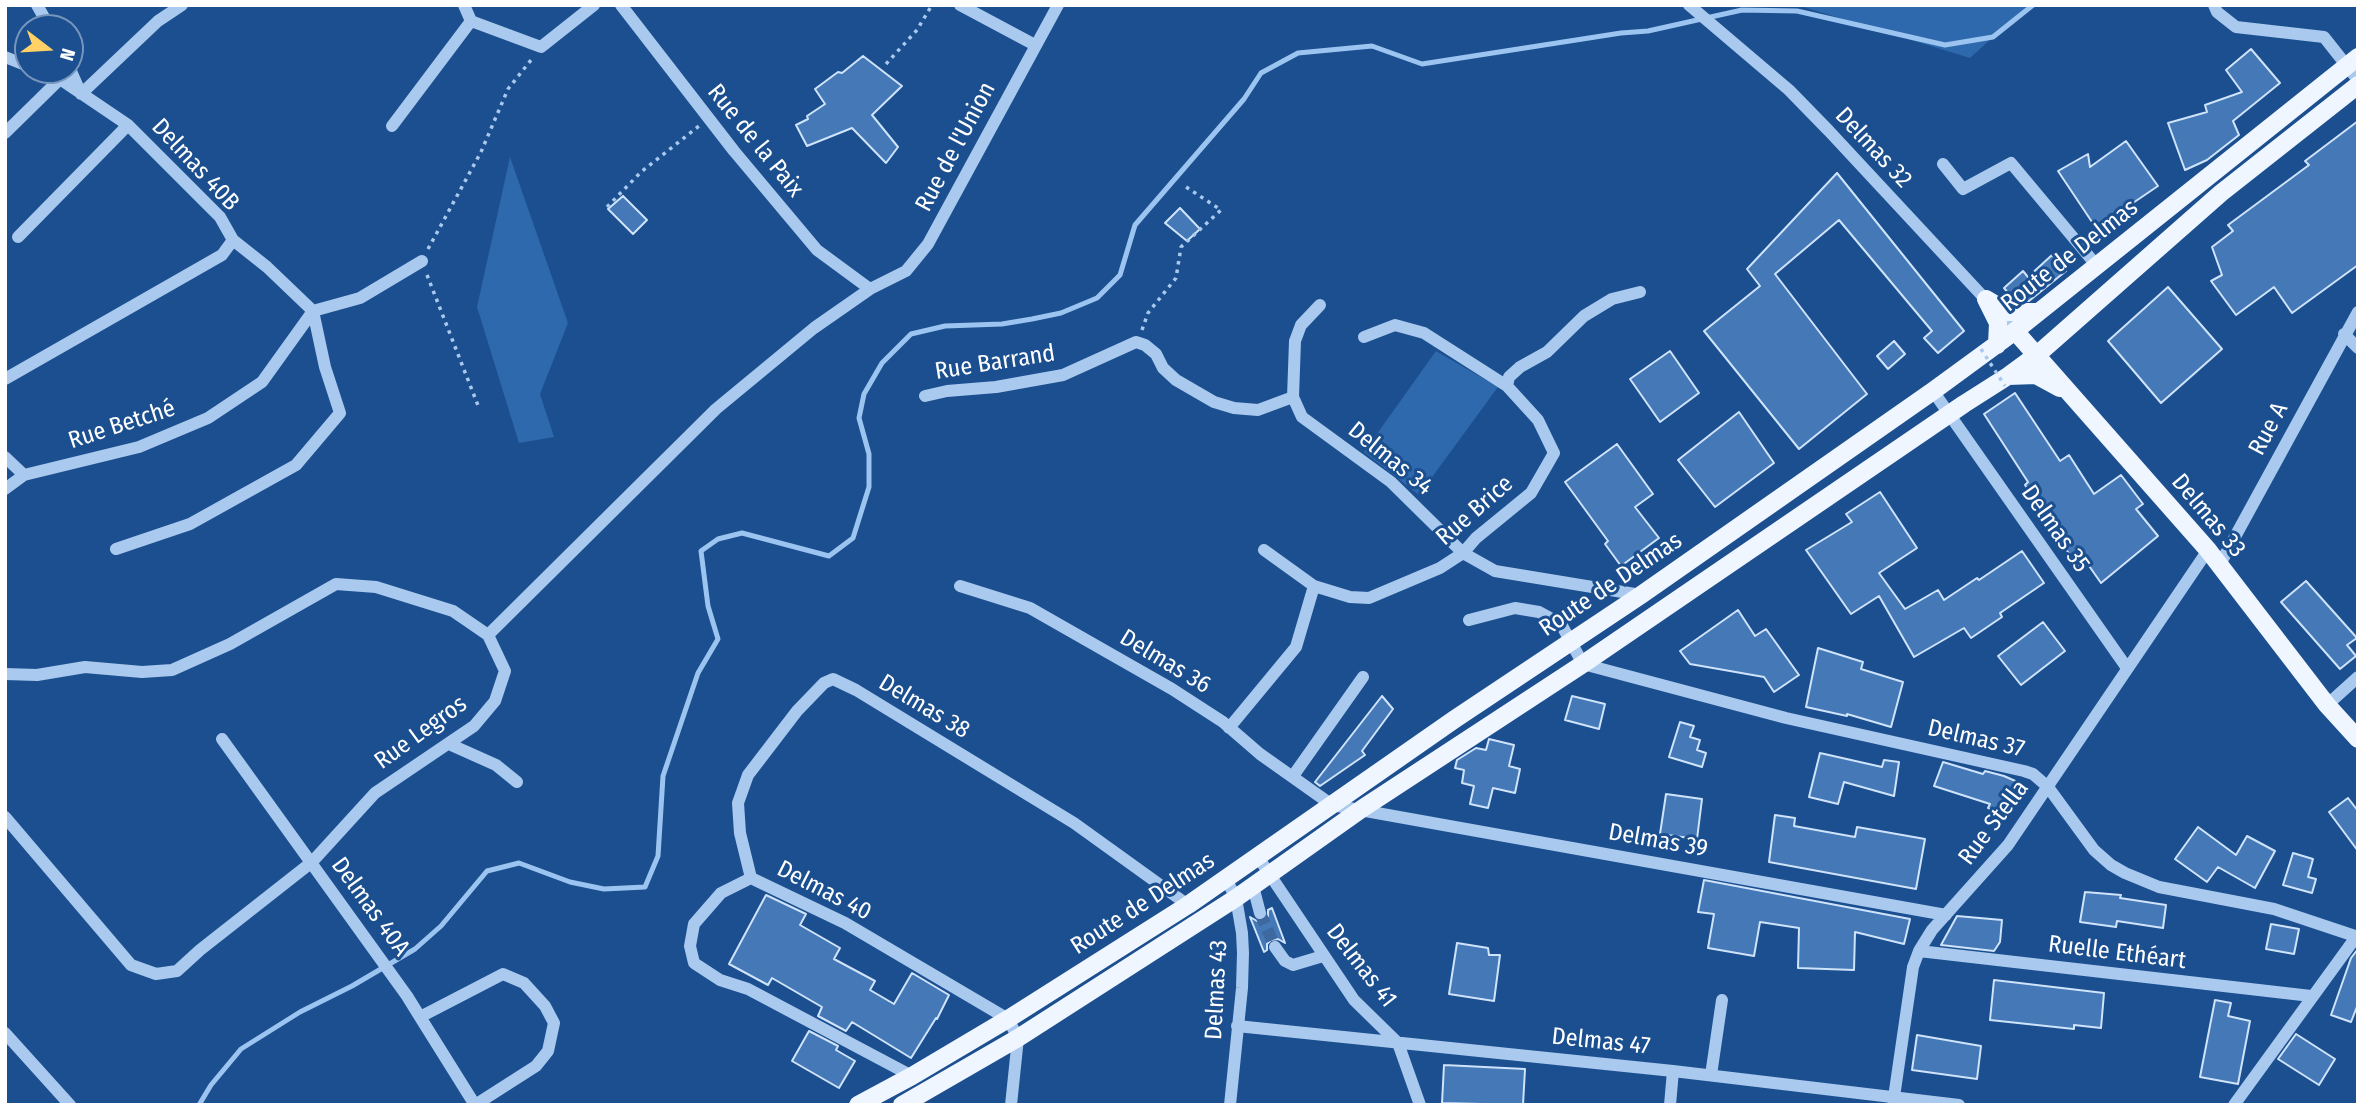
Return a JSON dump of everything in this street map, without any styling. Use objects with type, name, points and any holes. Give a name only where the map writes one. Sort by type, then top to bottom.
[{"type":"main road","name":"Route de Delmas","points":[[858,1105],[1009,1019],[1188,905],[1641,595],[2015,331],[2096,266],[2355,72]]},
{"type":"main road","name":"Route de Delmas","points":[[902,1105],[1018,1038],[1236,898],[1363,808],[1583,664],[1949,414],[2006,381],[2355,72]]},
{"type":"main road","points":[[1986,299],[2008,312],[2039,312]]},
{"type":"main road","points":[[1986,299],[1997,323],[1989,347]]},
{"type":"main road","name":"Delmas 33","points":[[2015,331],[2208,550],[2327,705],[2358,739]]},
{"type":"main road","points":[[2006,381],[2036,375],[2066,391]]},
{"type":"street","points":[[76,84],[80,94],[158,21],[182,5]]},
{"type":"street","points":[[464,5],[471,21],[541,47],[594,5]]},
{"type":"street","name":"Rue de la Paix","points":[[621,5],[817,250],[870,289]]},
{"type":"street","points":[[960,5],[1035,46]]},
{"type":"street","name":"Rue de l'Union","points":[[488,635],[716,409],[814,328],[870,289],[906,271],[928,244],[1058,5]]},
{"type":"street","name":"Delmas 32","points":[[1689,5],[1788,90],[2015,331]]},
{"type":"street","points":[[2214,5],[2217,12],[2236,26],[2325,37],[2355,72]]},
{"type":"street","points":[[392,126],[471,21]]},
{"type":"street","points":[[5,133],[55,84]]},
{"type":"street","name":"Delmas 40B","points":[[5,379],[222,256],[233,240],[220,217],[128,125],[67,84]]},
{"type":"street","points":[[18,237],[128,125]]},
{"type":"street","points":[[1943,164],[1963,188],[2011,163],[2096,266]]},
{"type":"street","points":[[116,550],[190,524],[296,465],[340,413],[325,367],[313,311],[267,267],[233,240]]},
{"type":"street","points":[[313,311],[360,298],[422,261]]},
{"type":"street","points":[[1507,386],[1509,377],[1520,367],[1546,352],[1584,316],[1612,299],[1640,292]]},
{"type":"street","points":[[1145,345],[1156,354],[1163,368],[1176,380],[1214,402],[1234,408],[1258,410],[1293,397],[1295,341],[1301,325],[1320,305]]},
{"type":"street","name":"Rue Betché","points":[[24,475],[139,447],[208,418],[262,382],[313,311]]},
{"type":"street","name":"Rue A","points":[[2219,566],[2358,312]]},
{"type":"street","name":"Rue Brice","points":[[1264,550],[1314,586],[1350,597],[1369,598],[1440,568],[1463,553],[1476,538],[1531,493],[1554,453],[1538,420],[1507,386],[1424,333],[1395,325],[1364,337]]},
{"type":"street","points":[[2344,334],[2358,348]]},
{"type":"street","name":"Rue Barrand","points":[[925,396],[1063,375],[1136,342],[1145,345]]},
{"type":"street","name":"Delmas 35","points":[[1933,391],[2127,668]]},
{"type":"street","name":"Delmas 34","points":[[1293,397],[1302,417],[1391,482],[1463,553],[1495,571],[1641,595]]},
{"type":"street","points":[[5,457],[24,475],[5,489]]},
{"type":"street","name":"Rue Stella","points":[[1894,1101],[1913,967],[1919,951],[1932,930],[1996,860],[2208,550]]},
{"type":"street","points":[[5,674],[37,675],[85,667],[142,672],[172,670],[230,644],[336,584],[376,587],[453,611],[488,635]]},
{"type":"street","name":"Delmas 36","points":[[960,586],[1030,608],[1172,689],[1332,804]]},
{"type":"street","points":[[1229,728],[1296,647],[1314,586]]},
{"type":"street","points":[[1469,620],[1515,608],[1539,612],[1561,624],[1583,664]]},
{"type":"street","name":"Rue Legros","points":[[5,817],[131,965],[156,974],[177,971],[312,862],[375,793],[474,726],[495,701],[505,671],[488,635]]},
{"type":"street","name":"Delmas 37","points":[[1583,664],[1786,718],[2024,771],[2048,787],[2094,850],[2125,873],[2159,887],[2274,909],[2357,937]]},
{"type":"street","points":[[1293,776],[1363,677]]},
{"type":"street","points":[[2327,705],[2358,677]]},
{"type":"street","name":"Delmas 38","points":[[751,878],[740,833],[738,803],[748,775],[797,711],[824,683],[833,679],[856,690],[1074,823],[1188,905]]},
{"type":"street","name":"Delmas 40A","points":[[222,739],[407,996],[475,1105]]},
{"type":"street","points":[[449,744],[496,765],[517,782]]},
{"type":"street","name":"Delmas 39","points":[[1332,804],[1946,915]]},
{"type":"street","name":"Delmas 41","points":[[1258,857],[1354,1000],[1398,1043],[1420,1105]]},
{"type":"street","name":"Delmas 40","points":[[912,1076],[748,989],[720,980],[694,963],[690,946],[694,924],[721,893],[751,878],[845,923],[1009,1019]]},
{"type":"street","name":"Delmas 43","points":[[1226,879],[1236,898],[1243,953],[1230,1105]]},
{"type":"street","points":[[1252,886],[1260,913]]},
{"type":"street","points":[[2234,1105],[2311,996],[2357,937]]},
{"type":"street","points":[[1275,947],[1285,961],[1293,965],[1323,956]]},
{"type":"street","name":"Ruelle Ethéart","points":[[1919,951],[2311,996]]},
{"type":"street","points":[[420,1017],[503,974],[523,982],[545,1006],[554,1023],[548,1051],[536,1066],[475,1105]]},
{"type":"street","points":[[1712,1076],[1722,1000]]},
{"type":"street","points":[[1009,1019],[1018,1038],[1011,1105]]},
{"type":"street","name":"Delmas 47","points":[[1237,1026],[1672,1071],[1894,1101],[1959,1105]]},
{"type":"street","points":[[5,1033],[70,1105]]},
{"type":"street","points":[[1670,1105],[1672,1071]]},
{"type":"path","points":[[886,64],[917,30],[932,5]]},
{"type":"path","points":[[479,408],[422,261],[481,152],[508,89],[541,47]]},
{"type":"path","points":[[607,207],[641,172],[709,118]]},
{"type":"path","points":[[1145,345],[1142,329],[1148,313],[1176,278],[1181,247],[1221,210],[1186,187]]},
{"type":"path","points":[[1989,347],[2006,381]]},
{"type":"shaded area","points":[[1797,5],[2028,5],[1970,58]]},
{"type":"shaded area","points":[[510,157],[568,323],[540,394],[554,437],[519,443],[477,307]]},
{"type":"shaded area","points":[[1436,351],[1498,387],[1419,495],[1364,452]]},
{"type":"building","points":[[2251,49],[2280,83],[2233,121],[2239,135],[2207,160],[2185,170],[2168,123],[2207,112],[2205,105],[2242,92],[2226,70]]},
{"type":"building","points":[[863,56],[902,86],[872,115],[898,147],[886,163],[852,128],[807,146],[796,125],[808,119],[807,116],[825,104],[815,89],[838,72],[842,73]]},
{"type":"building","points":[[2358,121],[2358,265],[2292,313],[2274,287],[2236,315],[2211,281],[2222,275],[2212,247],[2233,231],[2228,225],[2309,165],[2305,161]]},
{"type":"building","points":[[2126,141],[2158,186],[2096,228],[2058,171],[2088,154],[2090,167]]},
{"type":"building","points":[[1837,173],[1964,331],[1938,353],[1924,338],[1932,331],[1839,220],[1775,274],[1867,394],[1799,449],[1704,331],[1760,286],[1747,269]]},
{"type":"building","points":[[623,196],[647,220],[633,234],[608,209]]},
{"type":"building","points":[[1180,208],[1200,229],[1187,241],[1165,223]]},
{"type":"building","points":[[2052,255],[2066,271],[2029,301],[2015,301],[2004,288],[2023,271],[2028,277]]},
{"type":"building","points":[[2168,287],[2222,349],[2161,403],[2108,341]]},
{"type":"building","points":[[1894,341],[1905,354],[1888,369],[1877,356]]},
{"type":"building","points":[[1670,351],[1699,393],[1660,422],[1630,379]]},
{"type":"building","points":[[2015,393],[2060,461],[2069,455],[2094,494],[2121,475],[2143,504],[2136,509],[2158,536],[2101,583],[2087,563],[2080,567],[2048,527],[2051,525],[2025,485],[2028,482],[1984,414]]},
{"type":"building","points":[[1739,412],[1774,463],[1715,507],[1678,460]]},
{"type":"building","points":[[1617,444],[1653,494],[1635,507],[1659,538],[1621,566],[1605,544],[1608,541],[1565,482]]},
{"type":"building","points":[[1880,492],[1917,548],[1879,573],[1905,609],[1938,590],[1944,600],[2022,551],[2044,583],[2000,613],[2002,617],[1971,638],[1964,628],[1914,657],[1879,596],[1851,614],[1806,550],[1852,522],[1846,514]]},
{"type":"building","points":[[2306,581],[2357,638],[2347,645],[2356,656],[2340,669],[2281,602]]},
{"type":"building","points":[[1738,610],[1755,636],[1766,629],[1799,675],[1774,692],[1764,677],[1690,664],[1680,651]]},
{"type":"building","points":[[2043,622],[2065,651],[2021,685],[1998,656]]},
{"type":"building","points":[[1818,648],[1863,662],[1861,669],[1903,682],[1891,727],[1847,714],[1806,707]]},
{"type":"building","points":[[1382,696],[1393,709],[1362,751],[1365,755],[1320,786],[1315,782]]},
{"type":"building","points":[[1572,696],[1605,704],[1599,729],[1565,720]]},
{"type":"building","points":[[1680,722],[1694,726],[1690,737],[1700,740],[1697,750],[1706,753],[1702,767],[1669,757]]},
{"type":"building","points":[[1489,739],[1514,745],[1509,766],[1520,769],[1515,793],[1493,788],[1488,808],[1470,804],[1474,786],[1462,783],[1464,770],[1455,768],[1457,760],[1476,748],[1486,750]]},
{"type":"building","points":[[1820,753],[1882,767],[1884,760],[1899,762],[1894,796],[1844,782],[1838,804],[1809,797]]},
{"type":"building","points":[[1943,762],[1983,774],[1985,771],[2004,776],[2022,784],[2006,818],[1988,808],[1990,804],[1934,786]]},
{"type":"building","points":[[1666,794],[1702,799],[1697,839],[1660,834]]},
{"type":"building","points":[[2348,798],[2358,811],[2358,851],[2329,812]]},
{"type":"building","points":[[1775,815],[1795,818],[1794,826],[1855,837],[1857,827],[1925,839],[1916,889],[1769,862]]},
{"type":"building","points":[[2198,827],[2236,855],[2247,836],[2275,851],[2255,888],[2218,867],[2207,882],[2175,859]]},
{"type":"building","points":[[2293,853],[2313,859],[2308,877],[2316,879],[2312,893],[2283,885]]},
{"type":"building","points":[[1704,880],[1910,919],[1904,944],[1855,932],[1854,970],[1798,968],[1799,928],[1760,922],[1754,956],[1708,948],[1714,914],[1698,912]]},
{"type":"building","points":[[2085,892],[2121,895],[2120,898],[2166,905],[2163,928],[2117,921],[2116,927],[2080,922]]},
{"type":"building","points":[[766,895],[806,914],[800,925],[840,948],[834,959],[875,981],[870,990],[894,1004],[912,973],[949,995],[937,1019],[911,1058],[852,1022],[846,1031],[818,1016],[822,1007],[772,978],[768,985],[729,964]]},
{"type":"building","points":[[1272,908],[1285,943],[1278,939],[1271,940],[1264,952],[1250,917],[1263,921],[1268,916],[1268,910]]},
{"type":"building","points":[[1957,916],[2002,920],[2000,942],[1994,951],[1941,945]]},
{"type":"building","points":[[2271,924],[2299,929],[2294,954],[2266,949]]},
{"type":"building","points":[[1457,943],[1488,948],[1489,955],[1500,955],[1494,1001],[1449,994]]},
{"type":"building","points":[[2358,949],[2358,1004],[2351,1022],[2331,1015],[2351,958]]},
{"type":"building","points":[[1994,980],[2104,993],[2101,1028],[2074,1025],[2074,1029],[1990,1020]]},
{"type":"building","points":[[2215,1000],[2231,1003],[2228,1016],[2250,1021],[2238,1084],[2200,1077]]},
{"type":"building","points":[[809,1031],[838,1046],[836,1050],[855,1061],[839,1088],[792,1061]]},
{"type":"building","points":[[2296,1034],[2335,1059],[2319,1085],[2278,1059]]},
{"type":"building","points":[[1917,1035],[1981,1046],[1977,1079],[1912,1070]]},
{"type":"building","points":[[1444,1065],[1525,1069],[1523,1105],[1442,1103]]},
{"type":"waterway","points":[[199,1105],[211,1085],[241,1049],[300,1012],[352,986],[415,949],[441,926],[487,871],[519,863],[570,882],[604,889],[645,887],[658,856],[663,776],[698,673],[718,639],[708,606],[701,551],[718,539],[742,533],[829,556],[853,538],[869,487],[869,454],[859,418],[864,394],[882,363],[911,334],[945,326],[1002,324],[1032,319],[1061,313],[1097,298],[1120,275],[1135,225],[1244,99],[1261,73],[1298,53],[1372,46],[1422,64],[1648,31],[1742,10],[1797,11],[1945,45],[1993,37],[2033,5]]},
{"type":"tunnel","points":[[1260,913],[1275,947]]}]
